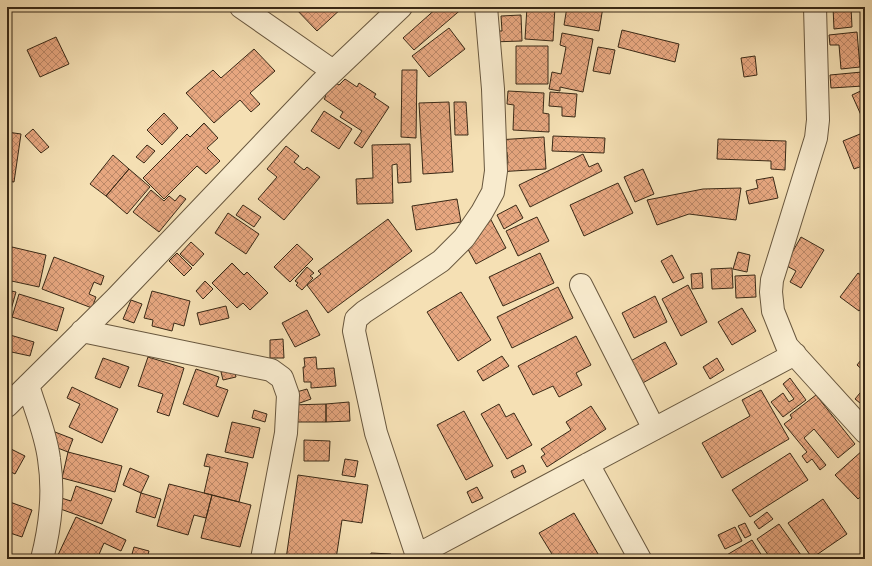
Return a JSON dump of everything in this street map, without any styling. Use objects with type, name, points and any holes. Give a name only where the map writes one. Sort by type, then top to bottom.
[{"type":"street","points":[[241,7],[333,71]]},
{"type":"street","points":[[7,406],[82,332],[333,71],[401,7]]},
{"type":"street","points":[[486,7],[494,89],[496,171],[493,192],[482,212],[458,244],[441,261],[364,312],[356,319],[354,331],[376,433],[417,557],[795,354]]},
{"type":"street","points":[[816,7],[818,120],[816,138],[772,280],[771,292],[773,311],[787,346],[865,432]]},
{"type":"street","points":[[581,285],[654,429]]},
{"type":"street","points":[[82,332],[271,370],[282,378],[288,396],[286,433],[262,559]]},
{"type":"street","points":[[28,385],[49,458],[51,478],[47,538],[42,559]]},
{"type":"street","points":[[588,464],[640,559]]},
{"type":"building","points":[[294,7],[343,7],[317,31]]},
{"type":"building","points":[[438,7],[464,7],[414,50],[403,38]]},
{"type":"building","points":[[527,7],[555,7],[553,41],[525,39]]},
{"type":"building","points":[[567,7],[603,7],[599,31],[564,25]]},
{"type":"building","points":[[833,7],[851,7],[852,27],[834,29]]},
{"type":"building","points":[[521,15],[522,41],[491,42],[496,31],[502,31],[501,16]]},
{"type":"building","points":[[449,28],[465,49],[429,77],[412,56]]},
{"type":"building","points":[[622,30],[679,44],[675,62],[618,47]]},
{"type":"building","points":[[857,32],[860,67],[841,69],[839,45],[830,45],[829,35]]},
{"type":"building","points":[[562,33],[593,39],[583,92],[560,87],[560,91],[549,89],[552,72],[561,74],[566,47],[560,45]]},
{"type":"building","points":[[56,37],[69,64],[40,77],[27,50]]},
{"type":"building","points":[[516,46],[548,46],[548,84],[516,84]]},
{"type":"building","points":[[598,47],[615,50],[610,74],[593,71]]},
{"type":"building","points":[[254,49],[275,71],[250,93],[260,104],[251,112],[240,100],[214,123],[186,93],[213,70],[221,78]]},
{"type":"building","points":[[755,56],[757,75],[744,77],[741,58]]},
{"type":"building","points":[[402,70],[417,70],[416,138],[401,137]]},
{"type":"building","points":[[862,72],[863,86],[831,88],[830,75]]},
{"type":"building","points":[[345,79],[357,87],[359,83],[376,94],[374,97],[389,107],[362,148],[354,143],[362,131],[340,117],[343,112],[324,99],[326,96],[322,93],[334,82],[339,85]]},
{"type":"building","points":[[865,89],[865,124],[852,95]]},
{"type":"building","points":[[508,91],[544,93],[543,113],[549,114],[549,132],[513,130],[514,105],[507,104]]},
{"type":"building","points":[[550,92],[577,94],[575,117],[562,116],[562,107],[549,106]]},
{"type":"building","points":[[449,102],[453,172],[423,174],[419,103]]},
{"type":"building","points":[[454,102],[466,102],[468,135],[455,135]]},
{"type":"building","points":[[324,111],[352,129],[339,149],[311,131]]},
{"type":"building","points":[[164,113],[178,128],[162,145],[147,130]]},
{"type":"building","points":[[204,123],[218,138],[207,148],[220,161],[206,174],[197,166],[164,199],[143,178],[187,134],[190,137]]},
{"type":"building","points":[[33,129],[49,147],[41,153],[25,136]]},
{"type":"building","points":[[7,132],[21,134],[14,182],[7,181]]},
{"type":"building","points":[[865,132],[865,165],[854,169],[843,141]]},
{"type":"building","points":[[553,136],[605,138],[604,153],[552,151]]},
{"type":"building","points":[[544,137],[546,169],[497,172],[497,163],[508,163],[507,152],[498,153],[497,140]]},
{"type":"building","points":[[718,139],[786,141],[785,170],[771,169],[771,161],[717,159]]},
{"type":"building","points":[[410,144],[411,182],[398,183],[397,164],[392,165],[393,203],[357,204],[356,179],[373,178],[372,145]]},
{"type":"building","points":[[147,145],[155,151],[144,163],[136,157]]},
{"type":"building","points":[[286,146],[299,156],[294,162],[304,170],[307,167],[320,177],[284,220],[258,199],[277,177],[267,169]]},
{"type":"building","points":[[583,154],[589,167],[598,163],[602,171],[530,207],[519,185]]},
{"type":"building","points":[[113,155],[129,169],[106,196],[90,184]]},
{"type":"building","points":[[129,169],[150,187],[127,214],[106,196]]},
{"type":"building","points":[[643,169],[654,194],[635,202],[624,177]]},
{"type":"building","points":[[773,177],[778,198],[749,204],[746,191],[758,188],[756,180]]},
{"type":"building","points":[[618,183],[633,213],[584,236],[570,205]]},
{"type":"building","points":[[741,188],[736,220],[689,214],[657,225],[647,200],[703,189]]},
{"type":"building","points":[[151,190],[164,201],[169,196],[175,201],[180,195],[186,199],[159,232],[133,212]]},
{"type":"building","points":[[457,199],[461,222],[416,230],[412,206]]},
{"type":"building","points":[[243,205],[261,217],[254,227],[236,215]]},
{"type":"building","points":[[516,205],[523,218],[504,229],[497,215]]},
{"type":"building","points":[[228,213],[259,234],[246,254],[215,233]]},
{"type":"building","points":[[537,217],[549,241],[518,256],[506,231]]},
{"type":"building","points":[[490,218],[506,248],[476,264],[464,242],[481,234],[476,226]]},
{"type":"building","points":[[388,219],[412,251],[328,313],[307,285],[321,274],[318,271]]},
{"type":"building","points":[[801,237],[824,250],[801,288],[790,282],[796,271],[785,265]]},
{"type":"building","points":[[191,242],[204,254],[193,266],[180,254]]},
{"type":"building","points":[[297,244],[313,259],[290,282],[274,267]]},
{"type":"building","points":[[12,247],[46,255],[39,287],[7,280],[7,267]]},
{"type":"building","points":[[738,252],[750,255],[747,272],[733,269]]},
{"type":"building","points":[[177,253],[192,268],[184,276],[169,261]]},
{"type":"building","points":[[540,253],[554,283],[503,306],[489,277]]},
{"type":"building","points":[[672,255],[684,278],[673,283],[661,261]]},
{"type":"building","points":[[54,257],[104,276],[101,285],[94,282],[89,294],[96,297],[92,308],[42,289]]},
{"type":"building","points":[[232,263],[244,275],[247,272],[268,293],[250,310],[243,303],[237,308],[212,283]]},
{"type":"building","points":[[307,267],[314,273],[310,276],[313,278],[302,290],[296,285],[298,283],[295,281]]},
{"type":"building","points":[[732,268],[733,288],[712,289],[711,269]]},
{"type":"building","points":[[702,273],[703,288],[692,289],[691,274]]},
{"type":"building","points":[[858,273],[865,278],[865,304],[859,311],[840,297]]},
{"type":"building","points":[[755,275],[756,297],[736,298],[735,276]]},
{"type":"building","points":[[205,281],[213,289],[203,299],[196,291]]},
{"type":"building","points":[[688,285],[707,322],[681,336],[662,299]]},
{"type":"building","points":[[558,287],[573,318],[512,348],[497,317]]},
{"type":"building","points":[[7,290],[16,292],[7,324]]},
{"type":"building","points":[[152,291],[190,301],[184,326],[174,323],[172,331],[152,326],[153,320],[144,318]]},
{"type":"building","points":[[461,292],[491,340],[458,361],[427,312]]},
{"type":"building","points":[[19,294],[64,308],[57,331],[12,317]]},
{"type":"building","points":[[655,296],[667,322],[634,338],[622,313]]},
{"type":"building","points":[[131,300],[142,304],[134,323],[123,319]]},
{"type":"building","points":[[226,306],[229,318],[200,325],[197,313]]},
{"type":"building","points":[[742,308],[756,331],[732,345],[718,322]]},
{"type":"building","points":[[307,310],[320,335],[295,347],[282,323]]},
{"type":"building","points":[[10,335],[34,342],[30,356],[7,351]]},
{"type":"building","points":[[576,336],[591,365],[576,373],[582,385],[559,397],[553,386],[533,395],[518,366]]},
{"type":"building","points":[[283,339],[284,358],[270,358],[270,340]]},
{"type":"building","points":[[665,342],[677,364],[639,385],[627,363]]},
{"type":"building","points":[[865,355],[865,372],[857,365]]},
{"type":"building","points":[[502,356],[509,366],[483,381],[477,371]]},
{"type":"building","points":[[148,357],[184,368],[169,416],[157,412],[163,394],[138,386]]},
{"type":"building","points":[[316,357],[317,369],[334,368],[336,386],[311,388],[311,382],[304,382],[304,358]]},
{"type":"building","points":[[103,358],[129,367],[120,388],[95,378]]},
{"type":"building","points":[[717,358],[724,370],[710,379],[703,367]]},
{"type":"building","points":[[196,369],[219,377],[216,386],[228,390],[218,417],[183,404]]},
{"type":"building","points":[[234,369],[236,377],[223,380],[221,372]]},
{"type":"building","points":[[790,378],[806,400],[783,417],[771,402],[783,393],[789,402],[794,399],[783,384]]},
{"type":"building","points":[[72,387],[118,409],[102,443],[69,427],[80,404],[67,398]]},
{"type":"building","points":[[865,387],[865,407],[855,399]]},
{"type":"building","points":[[307,389],[311,399],[297,404],[293,393]]},
{"type":"building","points":[[761,390],[789,439],[722,478],[702,443],[750,416],[742,400]]},
{"type":"building","points":[[816,395],[855,444],[838,458],[814,429],[804,438],[826,465],[820,470],[812,459],[807,463],[802,456],[807,452],[784,424],[792,418],[790,415]]},
{"type":"building","points":[[349,402],[350,421],[326,422],[326,404]]},
{"type":"building","points":[[326,404],[326,422],[291,422],[290,405]]},
{"type":"building","points":[[499,404],[506,417],[514,413],[532,445],[507,459],[481,414]]},
{"type":"building","points":[[591,406],[606,429],[547,467],[541,457],[545,454],[541,449],[571,430],[566,422]]},
{"type":"building","points":[[254,410],[267,414],[265,422],[252,418]]},
{"type":"building","points":[[464,411],[493,466],[466,480],[437,425]]},
{"type":"building","points":[[232,422],[260,428],[253,458],[225,452]]},
{"type":"building","points":[[55,432],[73,439],[68,452],[50,445]]},
{"type":"building","points":[[304,440],[330,441],[329,461],[304,461]]},
{"type":"building","points":[[7,447],[25,456],[15,474],[7,470]]},
{"type":"building","points":[[863,450],[865,452],[865,493],[858,499],[835,475]]},
{"type":"building","points":[[68,452],[122,466],[115,492],[62,478]]},
{"type":"building","points":[[790,453],[808,480],[750,517],[732,490]]},
{"type":"building","points":[[207,454],[248,463],[239,502],[204,493],[210,467],[204,466]]},
{"type":"building","points":[[345,459],[358,461],[355,477],[342,475]]},
{"type":"building","points":[[523,465],[526,472],[514,478],[511,471]]},
{"type":"building","points":[[130,468],[149,476],[141,493],[123,485]]},
{"type":"building","points":[[298,475],[368,485],[362,523],[342,520],[336,559],[286,559]]},
{"type":"building","points":[[169,484],[212,495],[206,518],[194,515],[188,535],[157,526]]},
{"type":"building","points":[[76,486],[112,499],[102,524],[55,507],[58,497],[71,501]]},
{"type":"building","points":[[477,487],[483,498],[472,503],[467,492]]},
{"type":"building","points":[[141,493],[161,499],[155,518],[136,512]]},
{"type":"building","points":[[212,495],[251,505],[240,547],[201,538]]},
{"type":"building","points":[[823,499],[847,534],[812,558],[788,523]]},
{"type":"building","points":[[7,501],[32,510],[22,537],[7,532]]},
{"type":"building","points":[[767,512],[773,519],[759,529],[754,522]]},
{"type":"building","points":[[574,513],[601,559],[555,559],[539,533]]},
{"type":"building","points":[[76,517],[126,540],[121,551],[104,543],[97,559],[66,559],[58,555]]},
{"type":"building","points":[[745,523],[751,535],[745,538],[738,526]]},
{"type":"building","points":[[779,524],[801,555],[795,559],[771,559],[757,539]]},
{"type":"building","points":[[735,527],[742,541],[725,549],[718,535]]},
{"type":"building","points":[[752,540],[764,559],[720,559]]},
{"type":"building","points":[[134,547],[149,551],[147,558],[132,554]]},
{"type":"building","points":[[371,553],[391,554],[391,559],[370,559]]},
{"type":"building","points":[[7,554],[16,557],[15,559],[7,559]]}]
